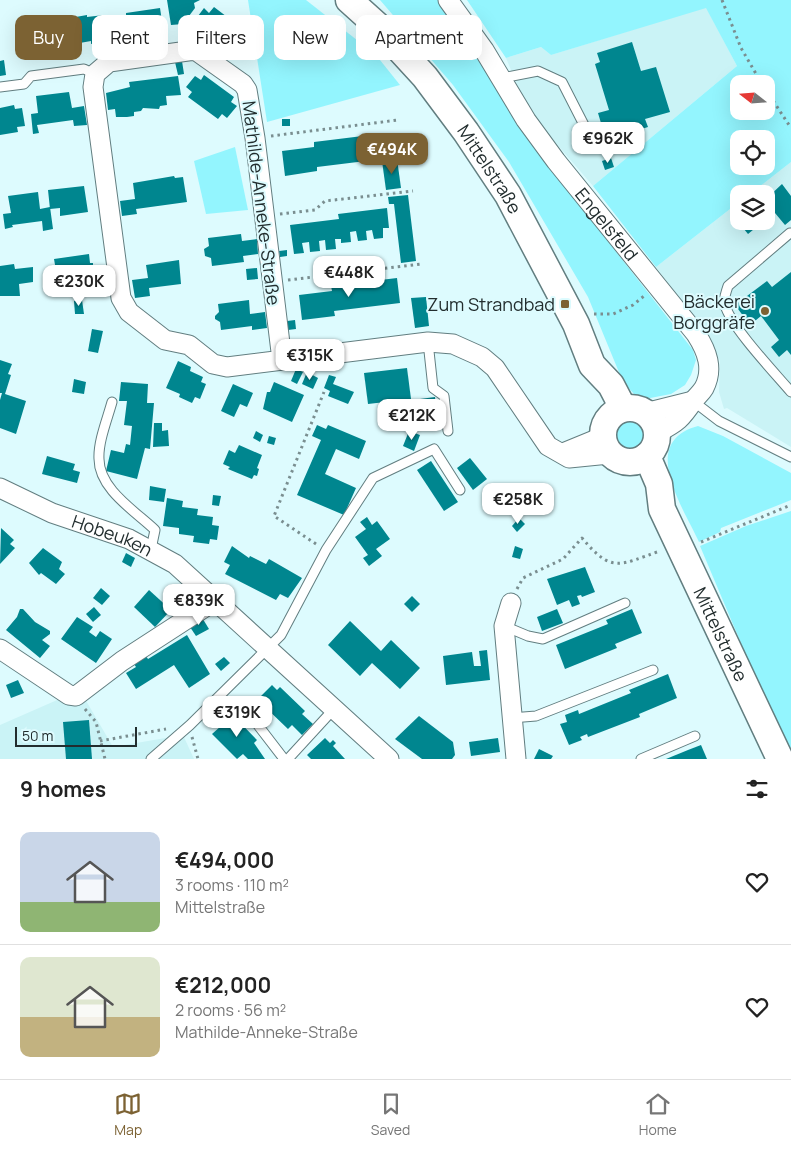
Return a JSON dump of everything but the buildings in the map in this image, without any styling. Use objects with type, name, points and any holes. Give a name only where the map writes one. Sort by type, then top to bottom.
[{"type":"main road","name":"Mittelstraße","points":[[349,0],[380,28],[425,78],[466,132],[508,195],[576,324],[592,365],[611,385],[627,436],[659,484],[662,509],[780,759]]},
{"type":"street","name":"Engelsfeld","points":[[448,0],[502,78],[526,120],[556,161],[696,334],[706,350],[709,362],[708,377],[704,389],[693,401],[689,410],[675,424],[627,436]]},
{"type":"street","name":"Mathilde-Anneke-Straße","points":[[95,74],[102,67],[116,60],[195,50],[243,84],[247,90],[255,138],[282,360]]},
{"type":"street","points":[[95,74],[93,87],[121,298],[124,307],[165,340],[188,345],[220,366],[428,342],[453,344],[467,349],[495,368],[548,446],[563,453],[627,436]]},
{"type":"street","name":"Hobeuken","points":[[0,488],[52,513],[151,549],[175,564],[389,759]]},
{"type":"street","points":[[0,649],[79,700],[122,660],[216,600]]},
{"type":"street","points":[[510,603],[504,626],[516,759]]},
{"type":"lane","points":[[0,87],[24,84],[31,76],[84,69],[95,74]]},
{"type":"lane","points":[[502,78],[538,71],[562,82],[584,125]]},
{"type":"lane","points":[[790,233],[728,286],[724,296],[726,306],[746,339],[791,392]]},
{"type":"lane","points":[[428,342],[434,388],[444,396],[448,431]]},
{"type":"lane","points":[[693,401],[719,420],[791,457]]},
{"type":"lane","points":[[112,402],[98,457],[100,474],[110,488],[155,530],[151,549]]},
{"type":"lane","points":[[151,759],[190,725],[281,636],[326,550],[373,478],[434,449],[460,490]]},
{"type":"lane","points":[[504,626],[543,640],[625,603]]},
{"type":"lane","points":[[511,718],[536,716],[654,670]]},
{"type":"lane","points":[[244,707],[286,759],[333,710]]},
{"type":"lane","points":[[641,759],[695,736]]},
{"type":"path","points":[[722,0],[741,48],[757,75]]},
{"type":"path","points":[[775,104],[791,128]]},
{"type":"path","points":[[255,138],[398,120]]},
{"type":"path","points":[[264,216],[315,210],[325,201],[413,191]]},
{"type":"path","points":[[273,282],[421,264]]},
{"type":"path","points":[[603,315],[613,314],[626,309],[642,298]]},
{"type":"path","points":[[324,392],[274,516],[326,550]]},
{"type":"path","points":[[510,603],[523,578],[563,559],[582,538],[597,556],[611,564],[624,564],[680,547],[791,505]]},
{"type":"path","points":[[79,700],[96,722],[104,759]]},
{"type":"path","points":[[100,741],[190,725],[198,759]]},
{"type":"shaded area","points":[[248,0],[306,0],[325,15],[274,15],[274,60],[346,60],[346,31],[356,39],[356,60],[380,60],[400,85],[267,122],[257,60],[264,60],[264,15],[250,15]]},
{"type":"shaded area","points":[[380,0],[442,0],[451,15],[393,15]]},
{"type":"shaded area","points":[[467,0],[791,0],[791,162],[775,174],[775,130],[730,130],[730,175],[774,175],[762,185],[730,185],[730,209],[656,267],[593,186],[737,66],[706,8],[551,55],[541,47],[506,58],[482,22],[482,15],[477,15]]},
{"type":"shaded area","points":[[706,7],[737,66],[593,186],[542,127],[519,89],[506,58],[541,47],[551,55]]},
{"type":"shaded area","points":[[432,60],[479,60],[523,133],[693,350],[696,360],[685,385],[671,394],[645,399],[635,395],[623,382],[588,297],[509,162],[453,85]]},
{"type":"shaded area","points":[[235,147],[248,210],[206,214],[194,161]]},
{"type":"shaded area","points":[[791,162],[791,447],[727,408],[724,409],[719,392],[720,361],[701,326],[656,267],[730,209],[730,230],[775,230],[775,185],[762,185]]},
{"type":"shaded area","points":[[629,419],[636,420],[641,424],[645,429],[645,443],[641,448],[636,452],[629,453],[622,452],[617,448],[613,443],[612,436],[613,429],[617,424],[622,420]]},
{"type":"shaded area","points":[[698,426],[723,436],[791,473],[791,500],[721,528],[720,532],[699,542],[676,494],[670,477],[668,461],[671,446],[680,434]]},
{"type":"shaded area","points":[[791,511],[791,750],[773,719],[700,546],[746,526]]},
{"type":"shaded area","points":[[64,697],[85,699],[113,747],[183,735],[194,759],[0,759],[0,725]]},
{"type":"place","name":"Zum Strandbad","points":[[565,304]]},
{"type":"place","name":"Bäckerei Borggräfe","points":[[765,311]]}]
